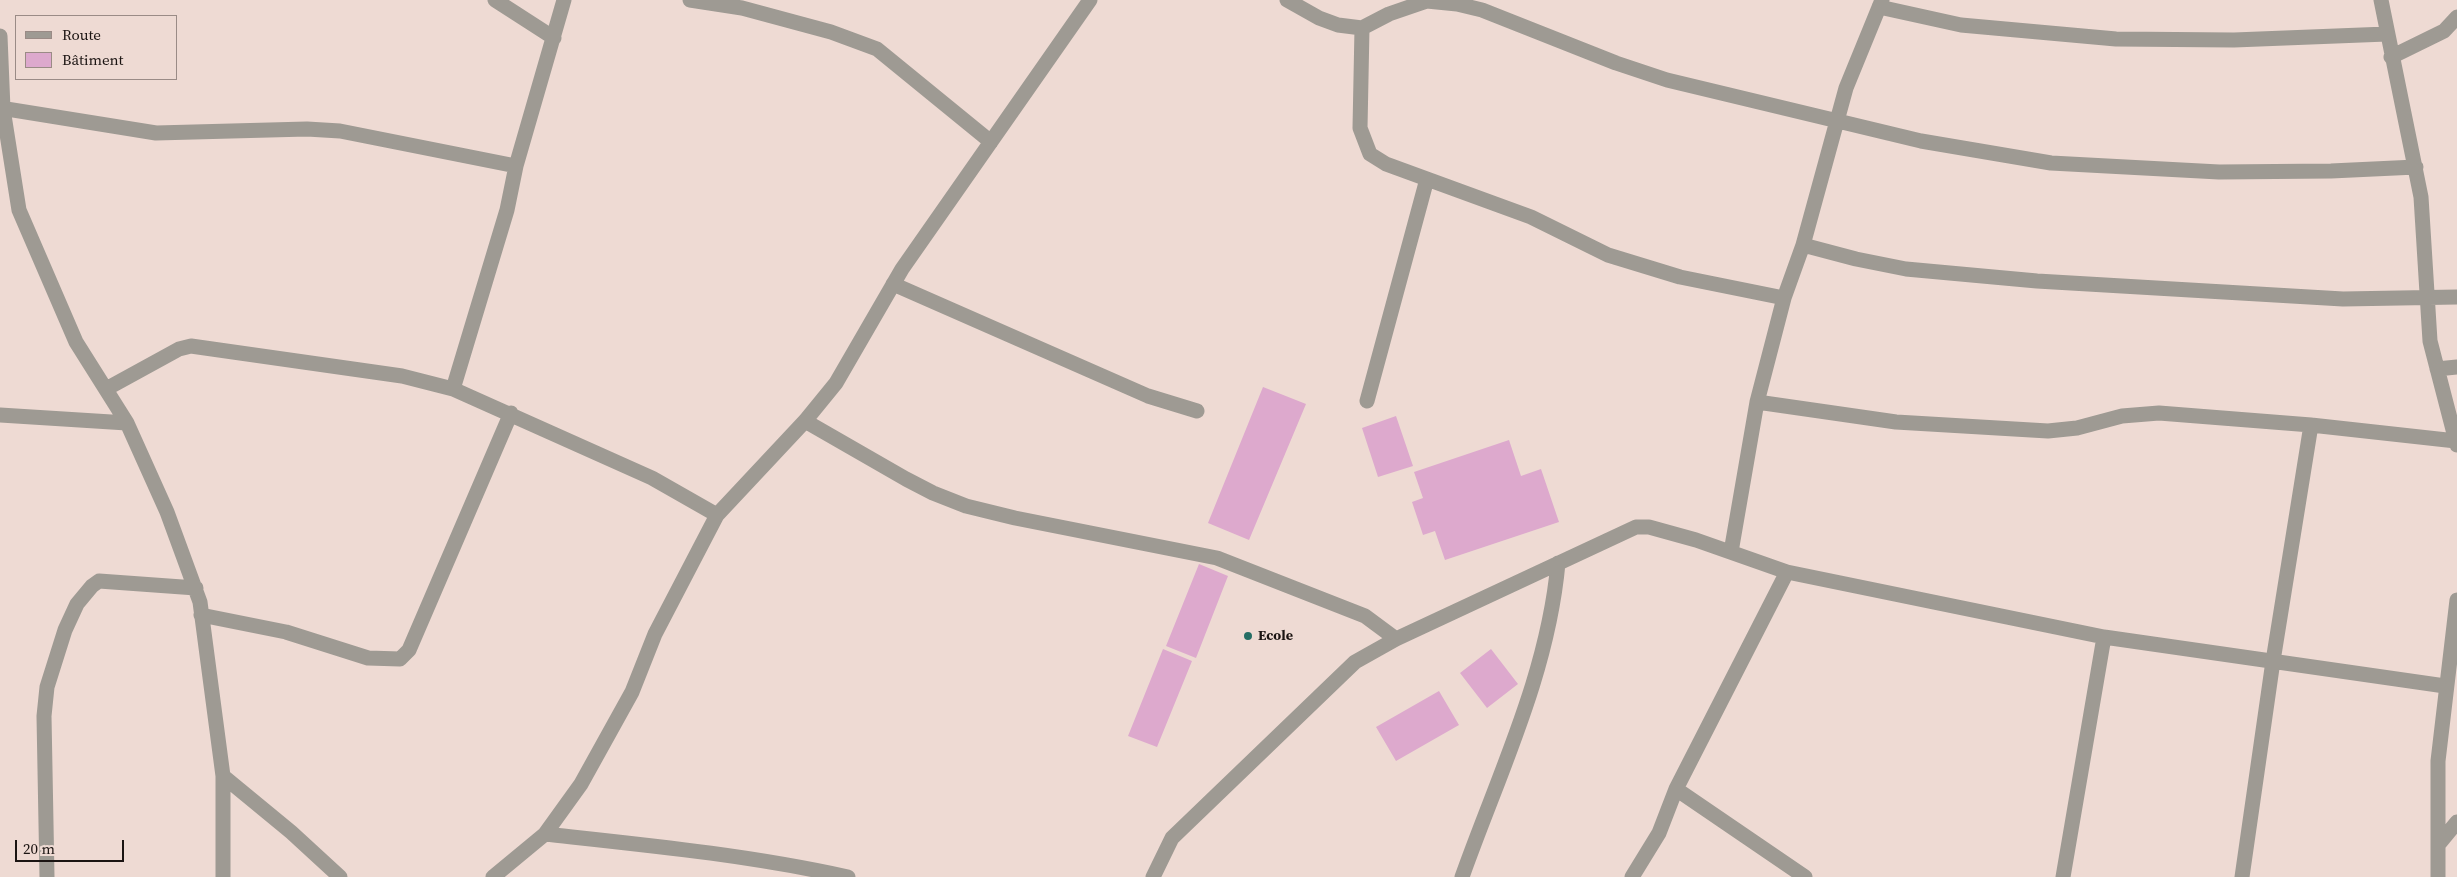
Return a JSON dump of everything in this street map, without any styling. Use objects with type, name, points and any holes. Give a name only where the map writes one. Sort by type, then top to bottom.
[{"type":"street","points":[[495,0],[554,38]]},
{"type":"street","points":[[453,389],[507,210],[516,166],[564,0]]},
{"type":"street","points":[[690,0],[742,8],[831,32],[877,49],[991,142]]},
{"type":"street","points":[[493,877],[545,834],[582,784],[632,692],[655,634],[717,515],[805,421],[836,383],[893,284],[1090,0]]},
{"type":"street","points":[[1287,0],[1319,18],[1338,25],[1362,28],[1389,14],[1427,2],[1457,4],[1482,10],[1616,63],[1667,80],[1921,140],[2051,163],[2219,172],[2331,171],[2416,167]]},
{"type":"street","points":[[1757,402],[1896,422],[2048,431],[2077,428],[2122,416],[2159,413],[2311,425],[2457,443],[2430,341],[2420,197],[2416,167],[2391,57],[2381,0]]},
{"type":"street","points":[[1731,552],[1757,402],[1784,298],[1803,244],[1846,88],[1881,4],[1961,25],[2116,39],[2234,40],[2387,34]]},
{"type":"street","points":[[2391,57],[2444,31],[2457,17]]},
{"type":"street","points":[[1362,28],[1360,128],[1363,142],[1370,154],[1386,164],[1531,217],[1608,255],[1641,267],[1680,277],[1784,298]]},
{"type":"street","points":[[0,36],[1,108],[19,210],[76,342],[127,423],[168,512],[196,588],[202,615],[223,776],[223,877]]},
{"type":"street","points":[[1,108],[156,133],[306,129],[340,131],[516,166]]},
{"type":"street","points":[[1368,401],[1427,180]]},
{"type":"street","points":[[1803,244],[1856,259],[1906,269],[2038,281],[2344,299],[2457,297]]},
{"type":"street","points":[[893,284],[1148,396],[1196,411]]},
{"type":"street","points":[[106,389],[179,349],[191,346],[402,376],[453,389],[510,413],[652,478],[717,515]]},
{"type":"street","points":[[2437,368],[2457,367]]},
{"type":"street","points":[[202,615],[286,632],[368,658],[400,659],[409,650],[510,413]]},
{"type":"street","points":[[0,415],[127,423]]},
{"type":"street","points":[[805,421],[906,479],[933,493],[966,506],[1015,518],[1217,558],[1365,616],[1396,639]]},
{"type":"street","points":[[2242,877],[2273,661],[2311,425]]},
{"type":"street","points":[[1153,877],[1172,838],[1355,662],[1396,639],[1641,526],[1731,552],[1787,572],[2104,637],[2445,686]]},
{"type":"street","points":[[1462,877],[1534,687],[1550,620],[1558,563]]},
{"type":"street","points":[[1632,877],[1659,833],[1676,788],[1787,572]]},
{"type":"street","points":[[47,877],[44,716],[46,697],[54,661],[77,604],[92,586],[99,581],[196,588]]},
{"type":"street","points":[[2438,877],[2438,761],[2445,686],[2457,600]]},
{"type":"street","points":[[2063,877],[2104,637]]},
{"type":"street","points":[[223,776],[291,832],[340,877]]},
{"type":"street","points":[[1676,788],[1805,877]]},
{"type":"street","points":[[2438,845],[2457,822]]},
{"type":"street","points":[[545,834],[741,858],[807,868],[848,877]]},
{"type":"building","points":[[1263,387],[1306,404],[1249,540],[1208,523]]},
{"type":"building","points":[[1396,416],[1413,466],[1378,477],[1362,428]]},
{"type":"building","points":[[1509,440],[1521,476],[1541,469],[1559,522],[1445,560],[1435,531],[1423,535],[1412,502],[1423,498],[1414,472]]},
{"type":"building","points":[[1199,564],[1228,576],[1196,658],[1166,646]]},
{"type":"building","points":[[1163,649],[1192,661],[1157,747],[1128,736]]},
{"type":"building","points":[[1491,649],[1518,684],[1487,708],[1460,673]]},
{"type":"building","points":[[1439,691],[1459,725],[1396,761],[1376,727]]},
{"type":"place","name":"Ecole","points":[[1248,636]]}]
